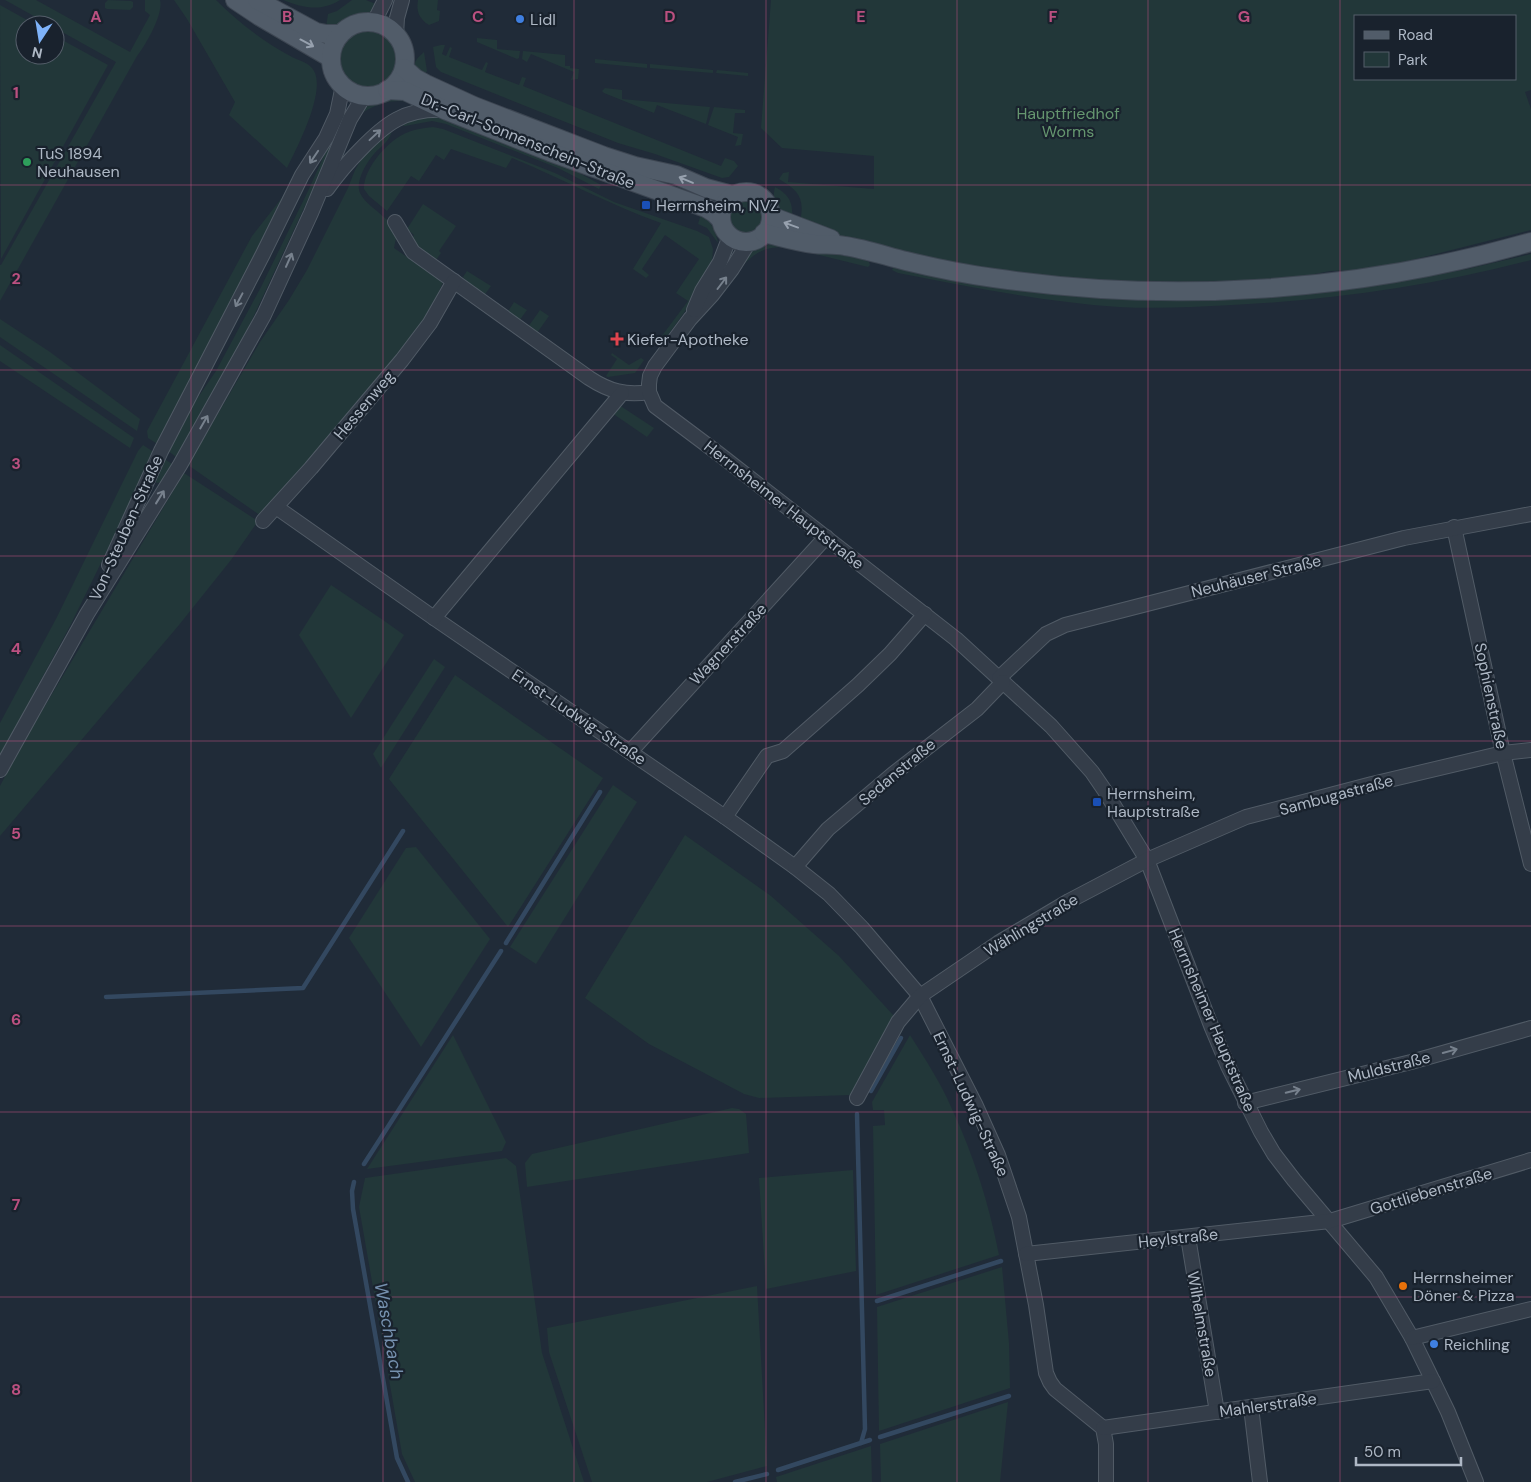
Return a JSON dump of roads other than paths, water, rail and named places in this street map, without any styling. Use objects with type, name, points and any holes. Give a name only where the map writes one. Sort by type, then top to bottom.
[{"type":"main road","points":[[235,0],[331,58]]},
{"type":"main road","points":[[257,0],[316,32],[340,34]]},
{"type":"main road","points":[[374,22],[388,28],[396,35],[404,48],[404,68],[399,79],[387,90],[377,94],[364,96],[351,92],[334,73],[331,58],[335,43],[340,34],[358,23],[374,22]]},
{"type":"main road","name":"Dr.-Carl-Sonnenschein-Straße","points":[[404,68],[411,75],[426,84],[466,102],[604,156],[635,166],[676,175],[706,188],[732,195]]},
{"type":"main road","name":"Dr.-Carl-Sonnenschein-Straße","points":[[387,90],[405,91],[447,111],[601,171],[706,208],[720,220]]},
{"type":"main road","points":[[756,237],[769,226],[771,216],[768,206],[762,197],[753,192],[743,191],[732,195],[725,202],[720,220],[724,229],[738,241],[756,237],[845,246]]},
{"type":"main road","points":[[771,216],[845,246],[937,268],[994,278],[1098,289],[1188,292],[1260,290],[1324,284],[1441,264],[1531,242]]},
{"type":"street","points":[[374,22],[385,0]]},
{"type":"street","points":[[396,35],[397,18],[402,0]]},
{"type":"street","name":"Von-Steuben-Straße","points":[[87,614],[160,451],[263,254],[302,174],[326,138],[337,114],[343,85]]},
{"type":"street","name":"Von-Steuben-Straße","points":[[87,614],[180,465],[243,355],[264,315],[311,213],[350,119],[364,96]]},
{"type":"street","name":"Von-Steuben-Straße","points":[[311,213],[340,171],[381,129],[397,119],[414,112],[447,111]]},
{"type":"street","points":[[395,222],[413,252],[589,378],[607,388],[622,393],[637,394],[649,392],[650,376],[655,366],[690,319],[712,296],[756,237]]},
{"type":"street","points":[[690,319],[702,291],[720,262],[730,236]]},
{"type":"street","name":"Hessenweg","points":[[263,521],[402,360],[430,323],[454,281]]},
{"type":"street","name":"Herrnsheimer Hauptstraße","points":[[649,392],[655,406],[925,614],[1051,726],[1082,760],[1105,791],[1146,860],[1212,1028],[1246,1102],[1274,1154],[1376,1277],[1412,1338],[1433,1381],[1448,1412],[1476,1482]]},
{"type":"street","points":[[434,618],[622,393]]},
{"type":"street","name":"Ernst-Ludwig-Straße","points":[[276,506],[434,618],[795,867],[829,894],[862,928],[920,996],[976,1106],[998,1155],[1019,1217],[1036,1305],[1046,1373],[1050,1382],[1055,1389],[1103,1428]]},
{"type":"street","name":"Neuhäuser Straße","points":[[1001,680],[1046,634],[1065,625],[1398,539],[1531,514]]},
{"type":"street","name":"Sophienstraße","points":[[1454,527],[1503,753],[1531,864]]},
{"type":"street","name":"Wagnerstraße","points":[[630,752],[826,537]]},
{"type":"street","points":[[0,770],[87,614]]},
{"type":"street","points":[[725,817],[767,756],[783,751],[890,654],[925,614]]},
{"type":"street","name":"Sedanstraße","points":[[795,867],[828,829],[977,708],[1001,680]]},
{"type":"street","name":"Sambugastraße","points":[[1146,860],[1246,817],[1372,784],[1503,753],[1531,750]]},
{"type":"street","name":"Wählingstraße","points":[[857,1098],[898,1022],[920,996],[998,943],[1146,860]]},
{"type":"street","name":"Muldstraße","points":[[1246,1102],[1411,1062],[1531,1028]]},
{"type":"street","name":"Gottliebenstraße","points":[[1330,1222],[1531,1160]]},
{"type":"street","name":"Heylstraße","points":[[1026,1254],[1330,1222]]},
{"type":"street","name":"Wilhelmstraße","points":[[1188,1237],[1217,1412]]},
{"type":"street","points":[[1412,1338],[1531,1309]]},
{"type":"street","name":"Mahlerstraße","points":[[1103,1428],[1433,1381]]},
{"type":"street","points":[[1251,1407],[1260,1482]]},
{"type":"street","points":[[1103,1428],[1106,1444],[1106,1482]]},
{"type":"waterway","points":[[506,943],[600,792]]},
{"type":"waterway","points":[[106,997],[303,988],[403,831]]},
{"type":"waterway","points":[[364,1164],[501,951]]},
{"type":"waterway","points":[[871,1091],[901,1038]]},
{"type":"waterway","points":[[857,1114],[865,1429],[861,1443]]},
{"type":"waterway","name":"Waschbach","points":[[354,1182],[352,1191],[353,1209],[397,1458],[408,1482]]},
{"type":"waterway","points":[[877,1301],[1001,1261]]},
{"type":"waterway","points":[[880,1437],[1009,1396]]},
{"type":"waterway","points":[[778,1470],[870,1440]]},
{"type":"waterway","points":[[735,1482],[767,1474]]},
{"type":"place","name":"Lidl","points":[[520,19]]},
{"type":"place","name":"TuS 1894 Neuhausen","points":[[27,162]]},
{"type":"place","name":"Herrnsheim, NVZ","points":[[646,205]]},
{"type":"place","name":"Kiefer-Apotheke","points":[[617,339]]},
{"type":"place","name":"Herrnsheim, Hauptstraße","points":[[1097,802]]},
{"type":"place","name":"Herrnsheimer Döner & Pizza","points":[[1403,1286]]},
{"type":"place","name":"Reichling","points":[[1434,1344]]},
{"type":"park label","name":"Hauptfriedhof Worms","points":[[1068,122]]}]
